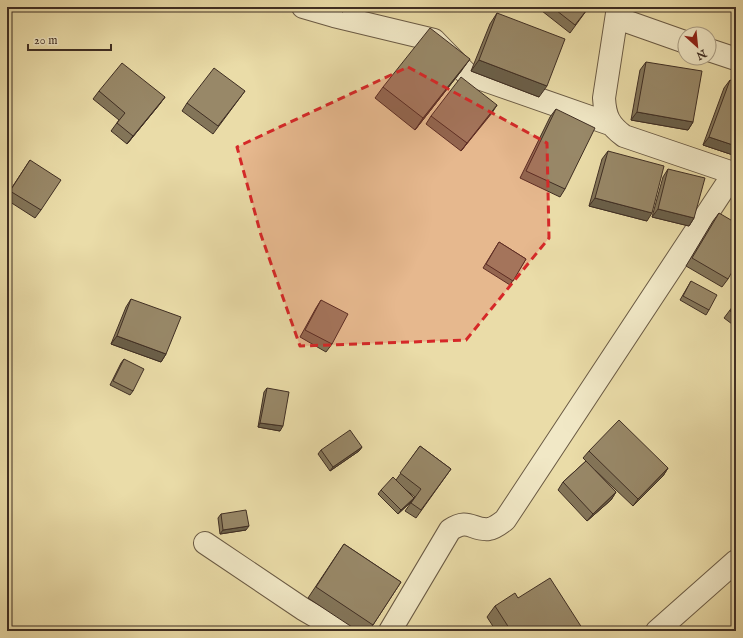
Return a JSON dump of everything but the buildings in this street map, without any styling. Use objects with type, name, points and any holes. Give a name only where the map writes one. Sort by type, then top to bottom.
[{"type":"street","points":[[303,7],[434,40],[467,74],[610,124]]},
{"type":"street","points":[[390,631],[450,530],[458,525],[464,524],[489,529],[505,520],[735,173],[624,136],[616,131],[610,124],[605,111],[604,98],[618,13],[677,39]]},
{"type":"street","points":[[717,53],[736,59]]},
{"type":"street","points":[[205,543],[303,609],[341,631]]},
{"type":"street","points":[[657,631],[736,561]]},
{"type":"highlighted area","points":[[408,67],[547,143],[549,238],[466,340],[300,346],[261,235],[237,147]]}]
